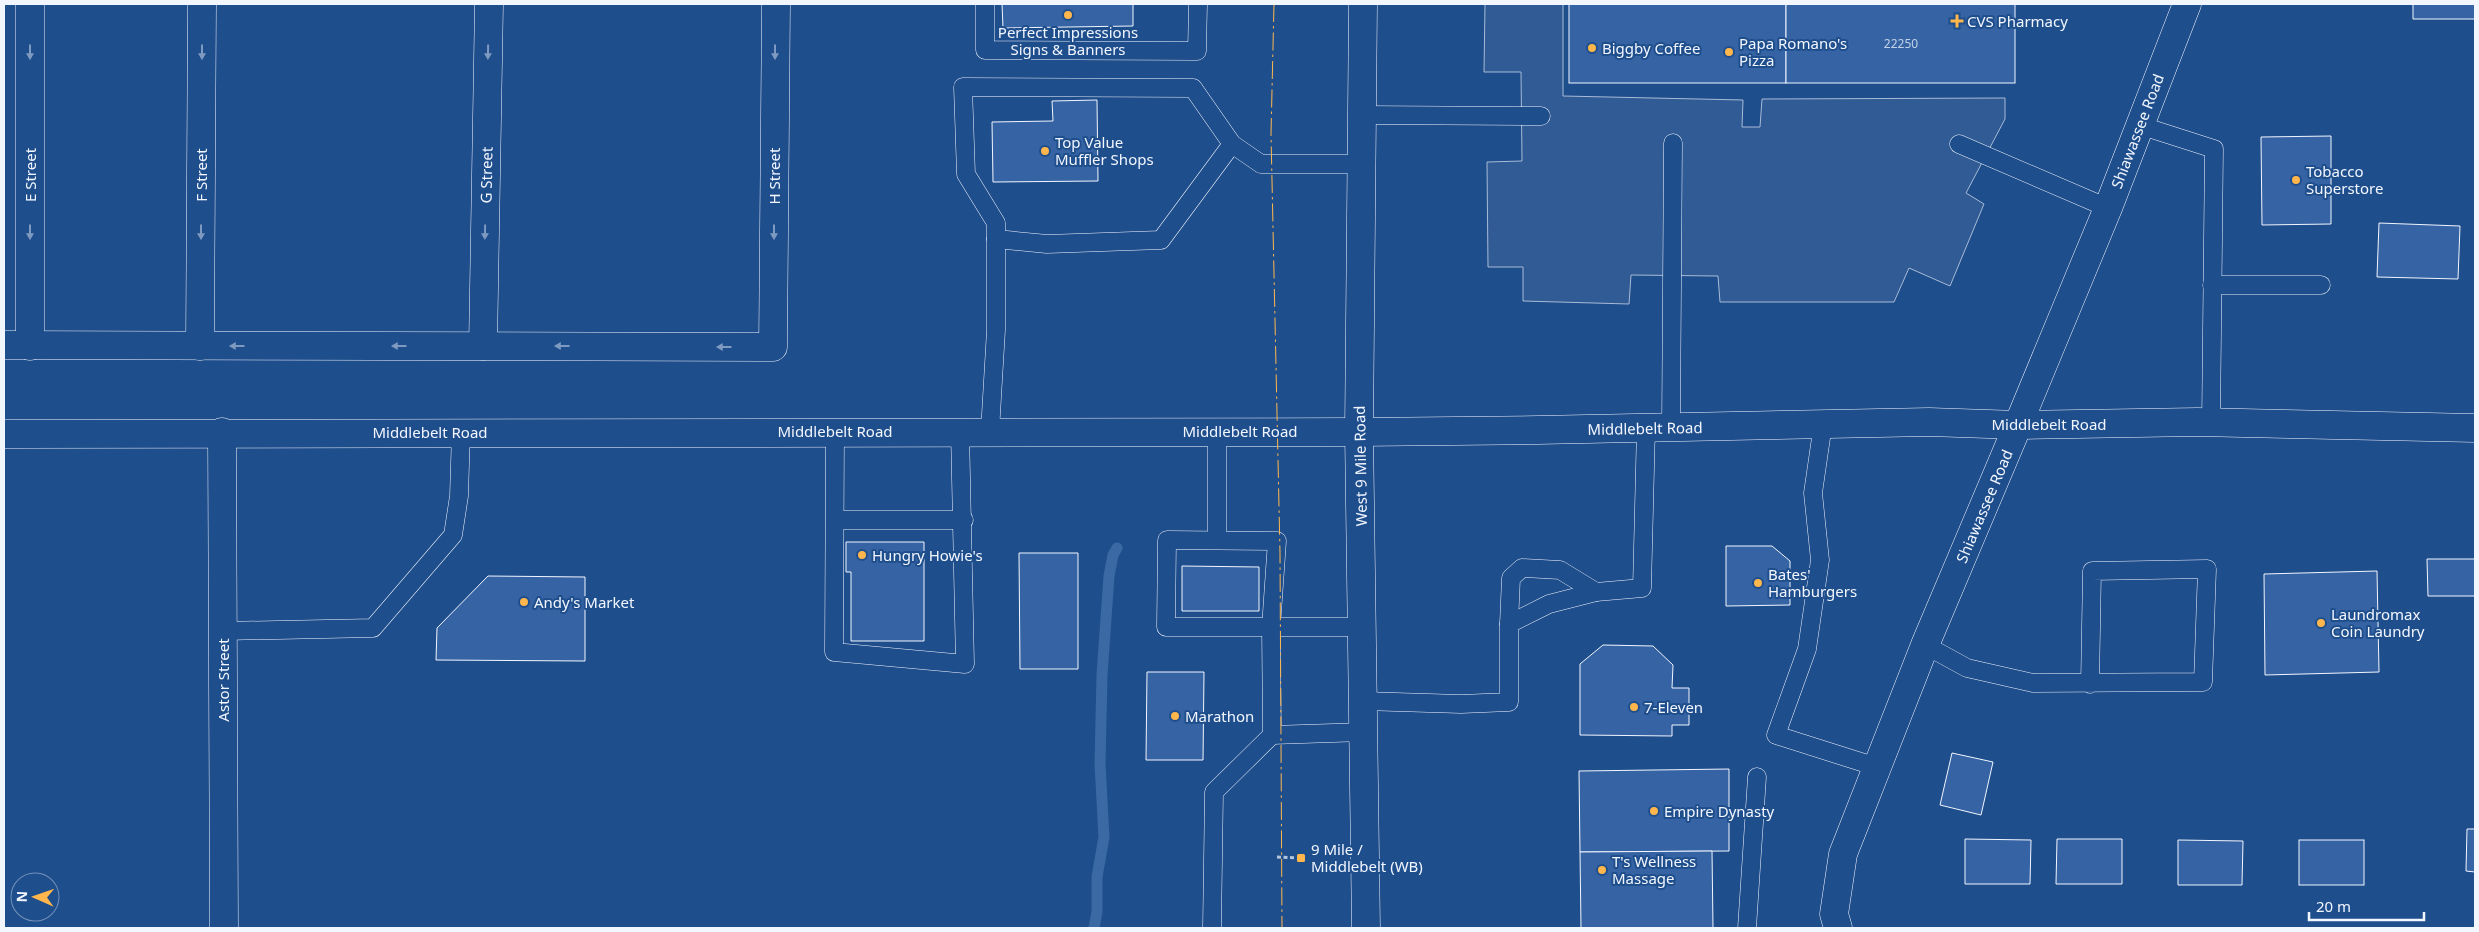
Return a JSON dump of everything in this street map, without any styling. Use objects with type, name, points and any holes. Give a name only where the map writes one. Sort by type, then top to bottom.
[{"type":"street","name":"E Street","points":[[30,4],[30,346]]},
{"type":"street","name":"F Street","points":[[200,346],[202,4]]},
{"type":"street","name":"G Street","points":[[484,346],[489,4]]},
{"type":"street","name":"H Street","points":[[484,346],[773,348],[776,4]]},
{"type":"street","name":"West 9 Mile Road","points":[[1363,4],[1359,432],[1366,928]]},
{"type":"street","name":"Shiawassee Road","points":[[1838,928],[1834,914],[1843,854],[1925,645],[2108,208],[2187,4]]},
{"type":"street","points":[[4,345],[484,346]]},
{"type":"street","name":"Middlebelt Road","points":[[4,434],[835,431],[1359,432],[1929,422],[2018,425],[2211,423],[2475,428]]},
{"type":"street","name":"Astor Street","points":[[222,432],[224,928]]},
{"type":"lane","points":[[985,4],[985,50],[1197,51],[1198,4]]},
{"type":"lane","points":[[990,431],[996,330],[996,223],[966,174],[963,87],[1193,88],[1232,144],[1261,164],[1362,164]]},
{"type":"lane","points":[[1362,115],[1541,116]]},
{"type":"lane","points":[[2139,125],[2214,149],[2211,423]]},
{"type":"lane","points":[[1509,624],[1549,604],[1596,592],[1642,588],[1658,427],[1673,143]]},
{"type":"lane","points":[[996,239],[1047,244],[1161,240],[1232,144]]},
{"type":"lane","points":[[1959,144],[2108,208]]},
{"type":"lane","points":[[2212,285],[2321,285]]},
{"type":"lane","points":[[1823,424],[1813,493],[1820,560],[1806,650],[1776,734],[1876,767]]},
{"type":"lane","points":[[835,431],[834,652],[965,664],[964,520],[960,431]]},
{"type":"lane","points":[[1217,431],[1217,540]]},
{"type":"lane","points":[[223,631],[373,628],[453,535],[459,496],[461,432]]},
{"type":"lane","points":[[835,520],[964,520]]},
{"type":"lane","points":[[1272,735],[1271,628],[1277,541],[1168,540],[1166,627],[1271,628],[1361,627]]},
{"type":"lane","points":[[1362,701],[1462,704],[1509,702],[1511,578],[1522,568],[1560,570],[1596,592]]},
{"type":"lane","points":[[1925,645],[1967,668],[2033,683],[2090,684],[2203,682],[2207,569],[2092,572],[2090,684]]},
{"type":"lane","points":[[1212,928],[1214,792],[1272,735],[1364,732]]},
{"type":"lane","points":[[1747,928],[1757,777]]},
{"type":"path","points":[[1276,857],[1301,858]]},
{"type":"shaded area","points":[[1485,4],[1563,4],[1563,96],[1743,100],[1742,127],[1760,127],[1762,99],[2005,98],[2005,119],[1966,193],[1984,204],[1950,286],[1909,268],[1894,302],[1720,302],[1718,276],[1631,275],[1629,304],[1523,301],[1523,267],[1488,267],[1487,162],[1522,161],[1521,72],[1484,72]]},
{"type":"building","name":"Perfect Impressions Signs & Banners","points":[[1002,4],[1133,4],[1133,26],[1003,28]]},
{"type":"building","points":[[1569,4],[1786,4],[1786,83],[1569,83]]},
{"type":"building","name":"CVS Pharmacy","points":[[1786,4],[2015,4],[2015,83],[1786,83]]},
{"type":"building","points":[[2413,4],[2475,4],[2475,19],[2413,19]]},
{"type":"building","name":"Top Value Muffler Shops","points":[[1097,100],[1098,181],[993,182],[992,122],[1053,121],[1052,101]]},
{"type":"building","name":"Tobacco Superstore","points":[[2331,136],[2331,224],[2262,225],[2261,137]]},
{"type":"building","points":[[2379,223],[2460,226],[2458,279],[2377,277]]},
{"type":"building","points":[[846,542],[924,542],[924,641],[851,641],[851,572],[846,572]]},
{"type":"building","name":"Bates' Hamburgers","points":[[1726,546],[1772,546],[1790,561],[1790,605],[1726,606]]},
{"type":"building","points":[[1019,553],[1078,553],[1078,669],[1020,669]]},
{"type":"building","points":[[2427,559],[2475,559],[2475,596],[2428,596]]},
{"type":"building","points":[[1182,566],[1259,567],[1259,611],[1182,611]]},
{"type":"building","name":"Laundromax Coin Laundry","points":[[2377,571],[2379,672],[2265,675],[2264,574]]},
{"type":"building","name":"Andy's Market","points":[[488,576],[585,577],[585,661],[436,660],[437,628]]},
{"type":"building","name":"7-Eleven","points":[[1603,645],[1653,646],[1673,665],[1672,688],[1689,688],[1689,725],[1672,725],[1672,736],[1580,735],[1580,664]]},
{"type":"building","name":"Marathon","points":[[1147,672],[1204,672],[1203,760],[1146,760]]},
{"type":"building","points":[[1952,753],[1993,762],[1981,815],[1940,805]]},
{"type":"building","name":"Empire Dynasty","points":[[1729,769],[1729,851],[1580,852],[1579,771]]},
{"type":"building","points":[[2467,829],[2475,829],[2475,872],[2466,871]]},
{"type":"building","points":[[1965,839],[2031,840],[2030,884],[1965,884]]},
{"type":"building","points":[[2057,839],[2122,839],[2122,884],[2056,884]]},
{"type":"building","points":[[2178,840],[2243,841],[2242,885],[2178,885]]},
{"type":"building","points":[[2299,840],[2364,840],[2364,885],[2299,885]]},
{"type":"building","points":[[1712,851],[1713,928],[1581,928],[1580,852]]},
{"type":"waterway","points":[[1094,928],[1097,912],[1097,877],[1104,837],[1100,764],[1102,675],[1109,576],[1113,555],[1117,548]]},
{"type":"power","points":[[1274,4],[1271,134],[1280,553],[1282,928]]},
{"type":"place","name":"Perfect Impressions Signs & Banners","points":[[1068,15]]},
{"type":"place","name":"CVS Pharmacy","points":[[1957,21]]},
{"type":"place","name":"Biggby Coffee","points":[[1592,48]]},
{"type":"place","name":"Papa Romano's Pizza","points":[[1729,52]]},
{"type":"place","name":"Top Value Muffler Shops","points":[[1045,151]]},
{"type":"place","name":"Tobacco Superstore","points":[[2296,180]]},
{"type":"place","name":"Hungry Howie's","points":[[862,555]]},
{"type":"place","name":"Bates' Hamburgers","points":[[1758,583]]},
{"type":"place","name":"Andy's Market","points":[[524,602]]},
{"type":"place","name":"Laundromax Coin Laundry","points":[[2321,623]]},
{"type":"place","name":"7-Eleven","points":[[1634,707]]},
{"type":"place","name":"Marathon","points":[[1175,716]]},
{"type":"place","name":"Empire Dynasty","points":[[1654,811]]},
{"type":"place","name":"9 Mile / Middlebelt (WB)","points":[[1301,858]]},
{"type":"place","name":"T's Wellness Massage","points":[[1602,870]]}]
